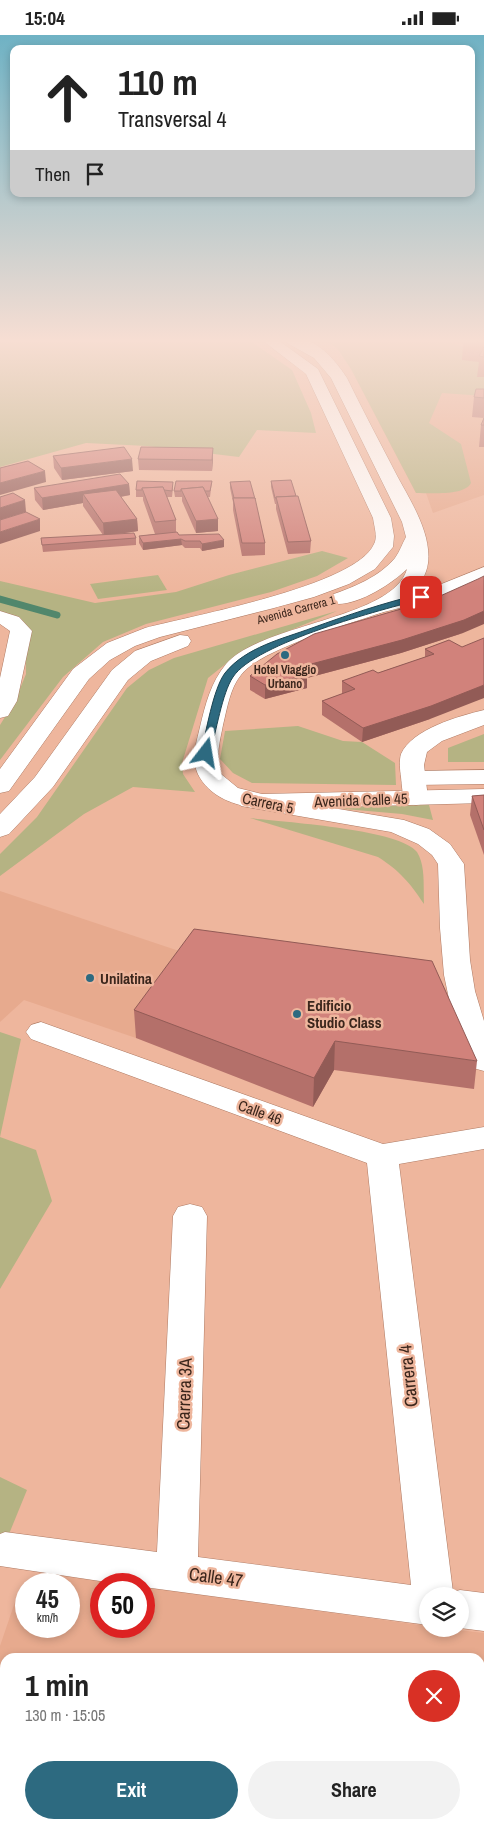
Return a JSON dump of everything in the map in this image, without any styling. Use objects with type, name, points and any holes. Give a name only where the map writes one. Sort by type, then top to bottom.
[{"type":"main road","name":"Avenida Carrera 1","points":[[0,786],[81,674],[94,661],[110,650],[151,632],[309,592],[338,582],[374,560],[383,547],[385,527],[382,517],[336,424]]},
{"type":"main road","points":[[362,424],[416,534]]},
{"type":"main road","name":"Avenida Carrera 1","points":[[0,829],[44,782],[120,675],[143,656],[184,640],[312,607],[367,588],[402,563],[411,549],[416,534]]},
{"type":"main road","name":"Carrera 5","points":[[416,534],[420,558],[415,574],[400,594],[376,608],[262,649],[242,661],[229,675],[220,696],[204,762],[211,779],[226,792],[238,797],[269,805],[395,825],[416,832],[433,841],[446,855],[451,864],[457,967],[461,991],[484,1061]]},
{"type":"main road","points":[[376,608],[436,593],[484,573]]},
{"type":"main road","points":[[0,617],[18,625],[21,631],[6,701],[0,711]]},
{"type":"main road","points":[[415,788],[413,753],[422,743],[428,738],[484,717]]},
{"type":"main road","name":"Avenida Calle 45","points":[[238,797],[272,802],[415,788],[484,777]]},
{"type":"main road","name":"Avenida Calle 45","points":[[415,788],[484,796]]},
{"type":"main road","name":"Calle 46","points":[[41,1032],[382,1156],[484,1138]]},
{"type":"main road","name":"Carrera 4","points":[[382,1156],[431,1587]]},
{"type":"main road","name":"Carrera 3A","points":[[177,1572],[190,1216]]},
{"type":"main road","name":"Calle 47","points":[[5,1550],[419,1605]]},
{"type":"main road","points":[[469,1610],[484,1612]]},
{"type":"shaded area","points":[[0,424],[314,424],[316,433],[257,430],[239,457],[147,446],[86,443],[0,467]]},
{"type":"shaded area","points":[[380,424],[484,424],[484,495],[433,513],[426,493],[416,493]]},
{"type":"shaded area","points":[[380,424],[430,424],[461,444],[471,483],[462,490],[454,492],[416,493]]},
{"type":"shaded area","points":[[322,551],[348,558],[317,576],[271,592],[146,624],[103,642],[63,677],[0,760],[0,725],[15,701],[26,674],[25,626],[0,619],[0,581],[95,603],[176,592],[229,575]]},
{"type":"shaded area","points":[[158,575],[167,590],[98,599],[90,584]]},
{"type":"shaded area","points":[[337,611],[257,644],[228,662],[208,678],[182,763],[183,774],[195,792],[133,787],[84,814],[0,876],[0,854],[37,817],[127,688],[149,670],[174,658]]},
{"type":"shaded area","points":[[298,726],[343,741],[362,742],[395,763],[396,785],[252,783],[233,773],[220,759],[225,731]]},
{"type":"shaded area","points":[[484,734],[484,762],[448,762],[448,748]]},
{"type":"shaded area","points":[[429,805],[433,820],[402,814],[322,807]]},
{"type":"shaded area","points":[[250,818],[312,824],[365,832],[406,844],[417,852],[422,864],[424,904],[404,878],[378,857]]},
{"type":"shaded area","name":"Unilatina","points":[[0,891],[194,956],[136,1038],[24,1000],[0,1022]]},
{"type":"shaded area","points":[[0,1032],[21,1039],[0,1137]]},
{"type":"shaded area","points":[[0,1137],[36,1150],[52,1201],[0,1289]]},
{"type":"shaded area","points":[[0,1477],[27,1490],[0,1556]]},
{"type":"shaded area","points":[[80,1578],[90,1580],[90,1638],[155,1638],[155,1589],[419,1625],[419,1637],[469,1637],[469,1631],[484,1633],[484,1653],[0,1653],[0,1646],[15,1602],[15,1638],[80,1638]]},
{"type":"building","points":[[124,447],[132,459],[61,468],[53,456]]},
{"type":"building","points":[[141,447],[213,448],[212,460],[138,459]]},
{"type":"building","points":[[28,461],[45,471],[0,483],[0,468]]},
{"type":"building","points":[[120,474],[129,484],[42,498],[34,488]]},
{"type":"building","points":[[291,480],[296,496],[275,498],[271,481]]},
{"type":"building","points":[[137,481],[173,482],[172,491],[164,490],[163,487],[136,490]]},
{"type":"building","points":[[176,481],[212,481],[210,491],[205,491],[203,487],[174,491]]},
{"type":"building","points":[[250,481],[255,498],[234,498],[230,482]]},
{"type":"building","points":[[163,487],[176,520],[155,522],[142,488]]},
{"type":"building","points":[[203,487],[218,519],[196,521],[181,489]]},
{"type":"building","points":[[116,490],[137,519],[103,523],[83,494]]},
{"type":"building","points":[[13,493],[25,500],[0,508],[0,497]]},
{"type":"building","points":[[298,496],[311,541],[288,542],[276,497]]},
{"type":"building","points":[[233,498],[255,498],[265,543],[242,543]]},
{"type":"building","points":[[26,512],[40,519],[0,532],[0,520]]},
{"type":"building","points":[[177,532],[179,535],[219,534],[224,540],[202,544],[200,541],[185,541],[181,539],[143,543],[139,536]]},
{"type":"building","points":[[134,533],[136,538],[42,545],[41,538]]},
{"type":"building","points":[[484,576],[484,611],[464,620],[402,640],[296,668],[307,675],[265,685],[250,676],[277,654],[314,634],[429,601]]},
{"type":"building","points":[[484,638],[484,685],[431,706],[363,728],[322,701],[355,689],[342,681],[373,670],[378,673],[434,654],[425,649],[449,640],[462,647]]},
{"type":"building","points":[[484,795],[484,830],[472,796]]},
{"type":"building","name":"Edificio Studio Class","points":[[194,929],[432,961],[477,1061],[335,1041],[314,1078],[134,1010]]},
{"type":"waterway","points":[[0,599],[57,615]]},
{"type":"place","name":"Hotel Viaggio Urbano","points":[[285,655]]},
{"type":"place","name":"Unilatina","points":[[90,978]]},
{"type":"place","name":"Edificio Studio Class","points":[[297,1014]]},
{"type":"route","points":[[206,753],[223,689],[229,675],[237,665],[269,646],[376,608],[421,597]]}]
